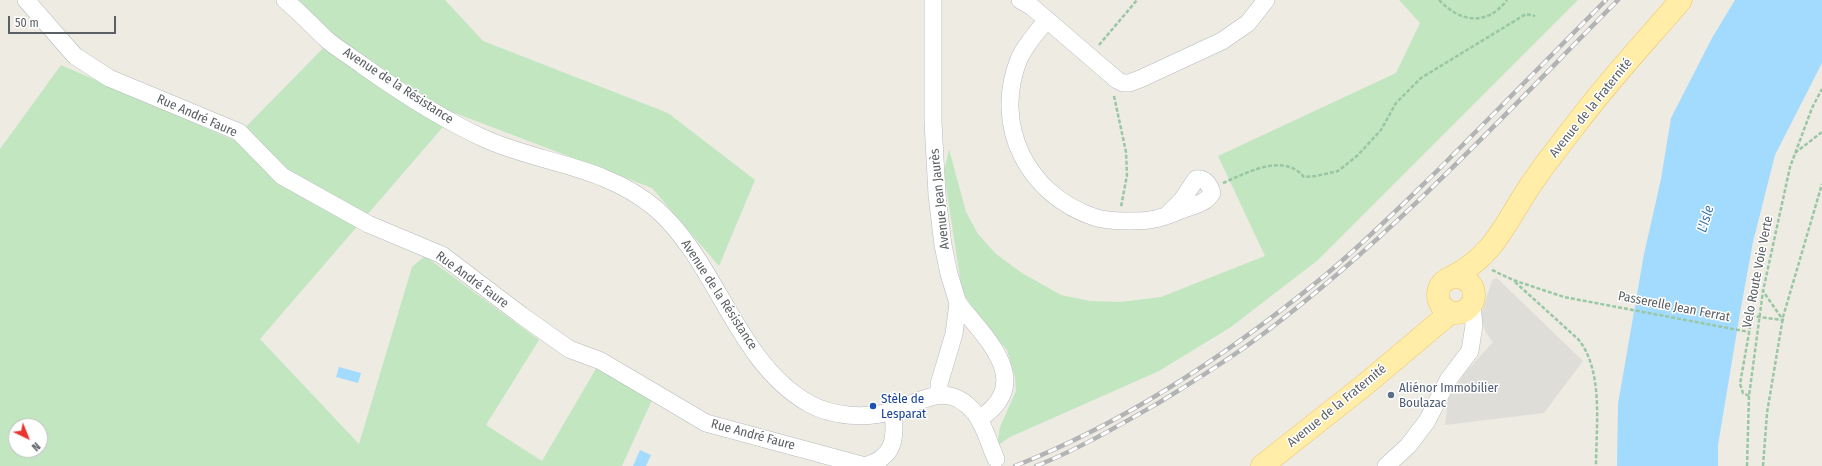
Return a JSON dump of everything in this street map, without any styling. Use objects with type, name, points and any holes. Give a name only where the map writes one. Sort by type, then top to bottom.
[{"type":"main road","name":"Avenue de la Fraternité","points":[[1262,466],[1320,422],[1411,346],[1426,325],[1458,304],[1528,188],[1613,78],[1681,0]]},
{"type":"main road","points":[[1458,304],[1468,281],[1463,278],[1452,277],[1486,258]]},
{"type":"street","name":"Rue André Faure","points":[[26,0],[75,56],[109,78],[239,132],[282,176],[368,224],[442,255],[521,316],[569,349],[602,361],[706,423],[865,466],[887,455],[892,446],[894,434],[893,410]]},
{"type":"street","name":"Avenue de la Résistance","points":[[285,0],[327,39],[382,79],[435,113],[484,138],[577,167],[610,181],[634,192],[654,207],[670,222],[702,264],[743,335],[758,355],[774,375],[802,400],[828,412],[859,416],[893,410],[913,401],[940,394]]},
{"type":"street","name":"Avenue Jean Jaurès","points":[[933,0],[933,122],[937,195],[943,245],[949,274],[958,303],[954,334],[939,384],[940,394]]},
{"type":"street","points":[[1020,0],[1032,7],[1117,80],[1123,83],[1129,83],[1140,79],[1222,41],[1248,23],[1266,0]]},
{"type":"street","points":[[1047,20],[1020,59],[1014,78],[1011,117],[1014,135],[1030,172],[1055,197],[1068,206],[1096,218],[1118,220],[1154,219],[1166,216],[1182,200],[1196,179],[1199,178],[1205,181],[1211,188]]},
{"type":"street","points":[[958,303],[992,346],[1004,368],[1004,389],[1000,398],[988,413],[979,419]]},
{"type":"street","points":[[1386,466],[1408,446],[1427,421],[1448,380],[1470,351],[1473,341],[1458,304]]},
{"type":"street","points":[[940,394],[959,400],[968,406],[979,419],[996,459]]},
{"type":"path","points":[[1090,57],[1137,0]]},
{"type":"path","points":[[1439,0],[1444,5],[1465,18],[1485,18],[1498,11],[1507,0]]},
{"type":"path","points":[[1211,188],[1252,171],[1276,164],[1285,164],[1297,169],[1304,177],[1324,175],[1338,171],[1358,155],[1381,130],[1396,103],[1421,78],[1526,14],[1535,16]]},
{"type":"path","points":[[1117,80],[1113,89],[1126,152],[1127,175],[1118,220]]},
{"type":"path","name":"Velo Route Voie Verte","points":[[1747,466],[1749,396],[1758,317],[1763,291],[1794,154],[1812,108],[1822,89]]},
{"type":"path","points":[[1794,154],[1822,132]]},
{"type":"path","points":[[1763,466],[1767,413],[1783,320],[1822,184]]},
{"type":"path","points":[[1486,258],[1513,280],[1586,348],[1593,369],[1596,398],[1596,466]]},
{"type":"path","name":"Passerelle Jean Ferrat","points":[[1513,280],[1564,297],[1749,332]]},
{"type":"path","points":[[1763,291],[1783,320]]},
{"type":"path","points":[[1749,396],[1743,393],[1740,384],[1752,316],[1783,320]]},
{"type":"shaded area","points":[[1497,278],[1583,361],[1544,413],[1445,425],[1448,399],[1464,374],[1493,342],[1486,333],[1482,322],[1482,312],[1492,280]]},
{"type":"green space","points":[[299,0],[445,0],[483,41],[668,113],[755,180],[719,266],[652,188],[455,113],[260,339],[359,444],[412,267],[425,256],[539,340],[486,425],[542,461],[597,367],[652,400],[622,466],[0,466],[0,149],[61,65],[233,140],[335,36]]},
{"type":"green space","points":[[1399,0],[1578,0],[1318,260],[1231,327],[1159,371],[1010,437],[997,446],[1000,427],[1016,391],[1015,377],[1007,350],[984,325],[962,291],[944,173],[949,149],[966,212],[978,234],[996,254],[1022,273],[1061,295],[1090,301],[1121,302],[1161,297],[1265,256],[1218,156],[1396,73],[1420,23]]},
{"type":"water","name":"L'Isle","points":[[1735,0],[1822,0],[1822,63],[1775,155],[1753,242],[1718,445],[1718,466],[1617,466],[1618,404],[1644,254],[1661,179],[1671,118],[1712,38]]},
{"type":"water","points":[[339,367],[361,373],[358,383],[336,377]]},
{"type":"water","points":[[640,450],[651,455],[646,466],[633,466]]},
{"type":"railway","points":[[1015,466],[1097,429],[1137,407],[1214,359],[1288,305],[1338,264],[1395,212],[1606,0]]},
{"type":"railway","points":[[1036,466],[1068,452],[1160,402],[1254,341],[1314,294],[1405,214],[1618,0]]},
{"type":"place","name":"Aliénor Immobilier Boulazac","points":[[1391,395]]},
{"type":"place","name":"Stèle de Lesparat","points":[[873,406]]}]
